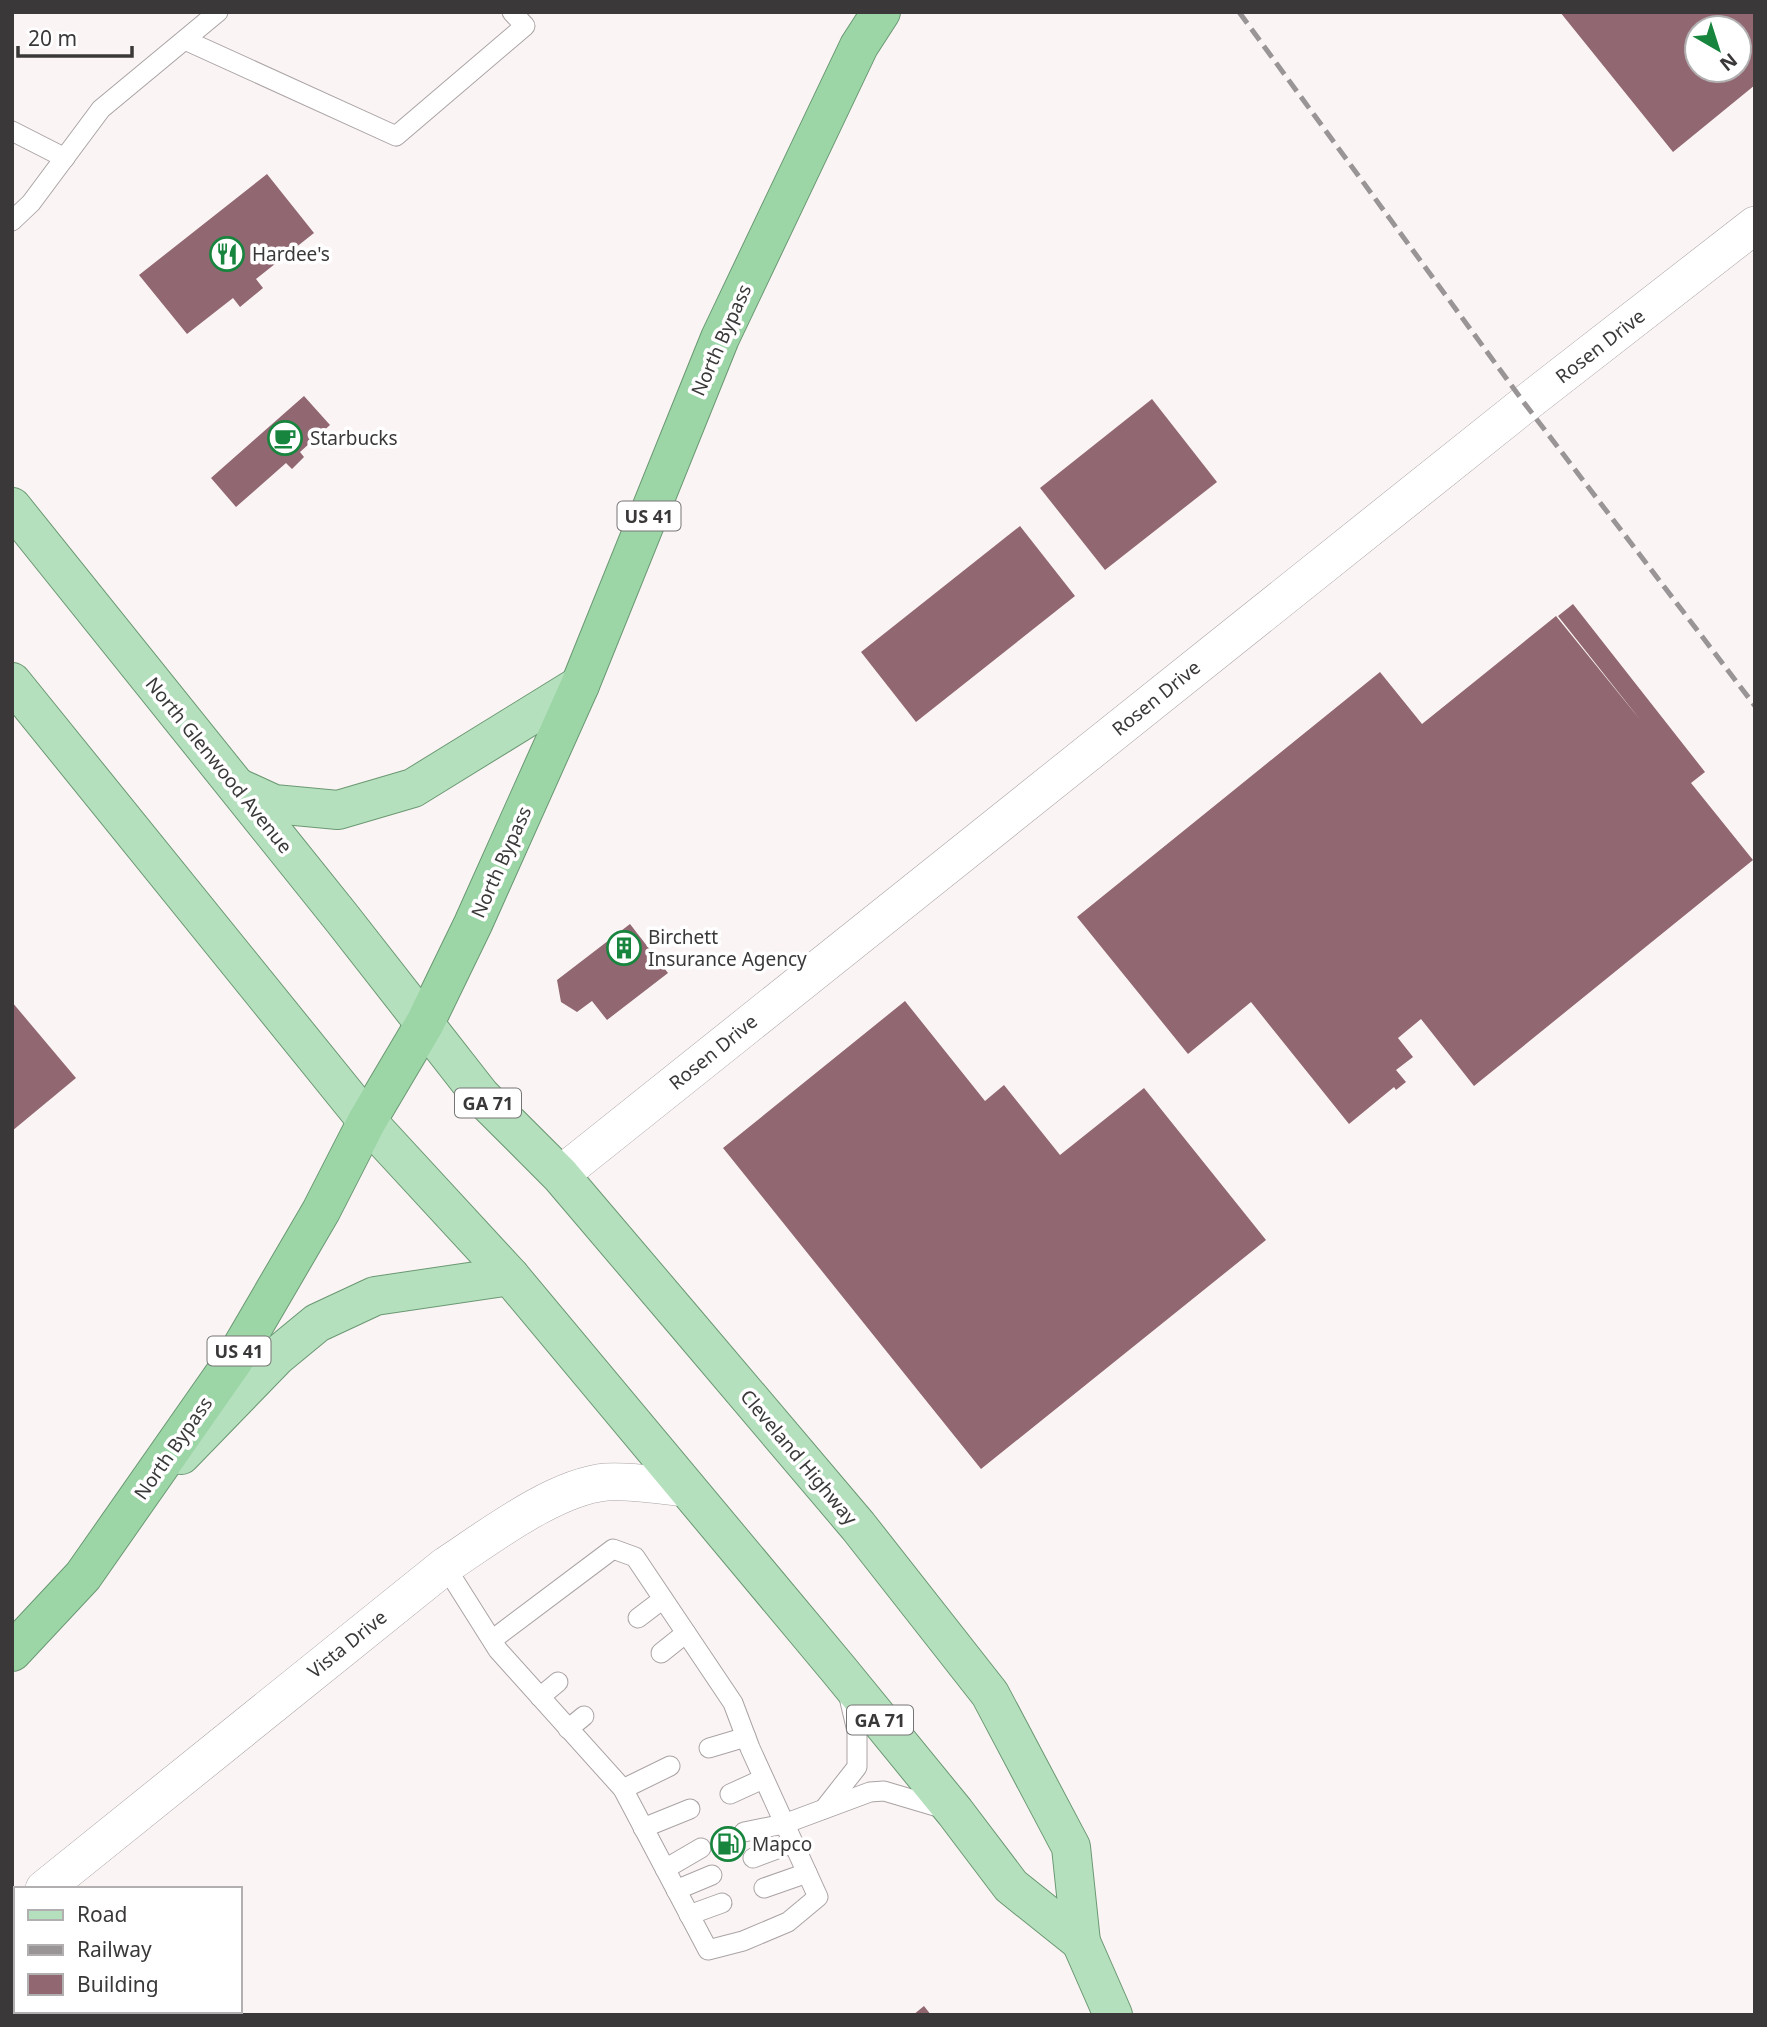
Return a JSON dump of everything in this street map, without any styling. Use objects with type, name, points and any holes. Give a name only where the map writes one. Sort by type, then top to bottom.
[{"type":"highway","name":"North Bypass","points":[[12,1652],[83,1576],[234,1360],[321,1211],[367,1121],[425,1023],[479,912],[580,685],[720,338],[859,46],[881,12]]},
{"type":"main road","name":"North Glenwood Avenue","points":[[12,507],[425,1023]]},
{"type":"main road","points":[[12,682],[367,1121]]},
{"type":"main road","points":[[239,788],[274,804],[338,810],[413,788],[580,685]]},
{"type":"main road","name":"Cleveland Highway","points":[[425,1023],[481,1096],[560,1175],[858,1526],[989,1694],[1071,1847],[1081,1942],[1113,2015]]},
{"type":"main road","name":"Cleveland Highway","points":[[367,1121],[510,1276],[839,1670],[955,1812],[1011,1886],[1081,1942]]},
{"type":"main road","points":[[133,1504],[277,1356],[317,1322],[375,1296],[510,1276]]},
{"type":"street","name":"Rosen Drive","points":[[560,1175],[1525,404],[1755,226]]},
{"type":"street","name":"Vista Drive","points":[[46,1887],[445,1566],[504,1527],[563,1494],[607,1482],[687,1488]]},
{"type":"lane","points":[[12,221],[31,203],[101,109],[218,12]]},
{"type":"lane","points":[[185,40],[396,136],[524,17]]},
{"type":"lane","points":[[12,131],[65,158]]},
{"type":"lane","points":[[445,1566],[498,1650],[622,1789],[708,1950],[743,1941],[788,1922],[818,1897],[763,1779],[733,1703],[635,1557],[613,1549],[492,1640]]},
{"type":"lane","points":[[638,1618],[663,1599]]},
{"type":"lane","points":[[661,1653],[686,1633]]},
{"type":"lane","points":[[823,1811],[857,1767],[857,1731],[853,1708],[839,1670]]},
{"type":"lane","points":[[540,1696],[558,1682]]},
{"type":"lane","points":[[568,1729],[584,1716]]},
{"type":"lane","points":[[709,1748],[746,1737]]},
{"type":"lane","points":[[622,1789],[670,1766]]},
{"type":"lane","points":[[730,1794],[763,1779]]},
{"type":"lane","points":[[744,1832],[785,1824],[870,1792],[884,1791],[955,1812]]},
{"type":"lane","points":[[643,1828],[690,1809]]},
{"type":"lane","points":[[753,1857],[793,1843]]},
{"type":"lane","points":[[665,1869],[701,1848]]},
{"type":"lane","points":[[764,1888],[807,1873]]},
{"type":"lane","points":[[676,1890],[712,1875]]},
{"type":"lane","points":[[689,1915],[722,1903]]},
{"type":"building","points":[[1560,12],[1755,12],[1755,85],[1673,152]]},
{"type":"building","name":"Hardee's","points":[[267,174],[314,233],[256,279],[263,288],[240,307],[233,298],[187,334],[139,275]]},
{"type":"building","name":"Starbucks","points":[[304,396],[330,425],[300,452],[304,457],[292,469],[286,463],[236,507],[211,478]]},
{"type":"building","points":[[1152,399],[1217,482],[1105,570],[1040,488]]},
{"type":"building","points":[[1020,526],[1075,596],[916,722],[861,652]]},
{"type":"building","points":[[1573,604],[1705,772],[1691,783],[1753,860],[1474,1086],[1421,1019],[1398,1038],[1413,1057],[1396,1070],[1406,1082],[1396,1090],[1394,1087],[1349,1124],[1251,1002],[1188,1054],[1077,917],[1380,672],[1422,724],[1556,616],[1642,722],[1558,616]]},
{"type":"building","name":"Birchett Insurance Agency","points":[[630,924],[668,973],[607,1020],[592,1001],[577,1012],[561,1002],[557,980]]},
{"type":"building","points":[[905,1001],[985,1101],[1004,1085],[1060,1155],[1144,1088],[1266,1240],[981,1469],[723,1148]]},
{"type":"building","points":[[12,1002],[76,1078],[12,1131]]},
{"type":"building","points":[[924,2006],[931,2015],[913,2015]]},
{"type":"railway","points":[[1239,12],[1525,404],[1755,706]]},
{"type":"place","name":"Hardee's","points":[[227,254]]},
{"type":"place","name":"Starbucks","points":[[285,438]]},
{"type":"place","name":"Birchett Insurance Agency","points":[[624,948]]},
{"type":"place","name":"Mapco","points":[[728,1844]]}]
